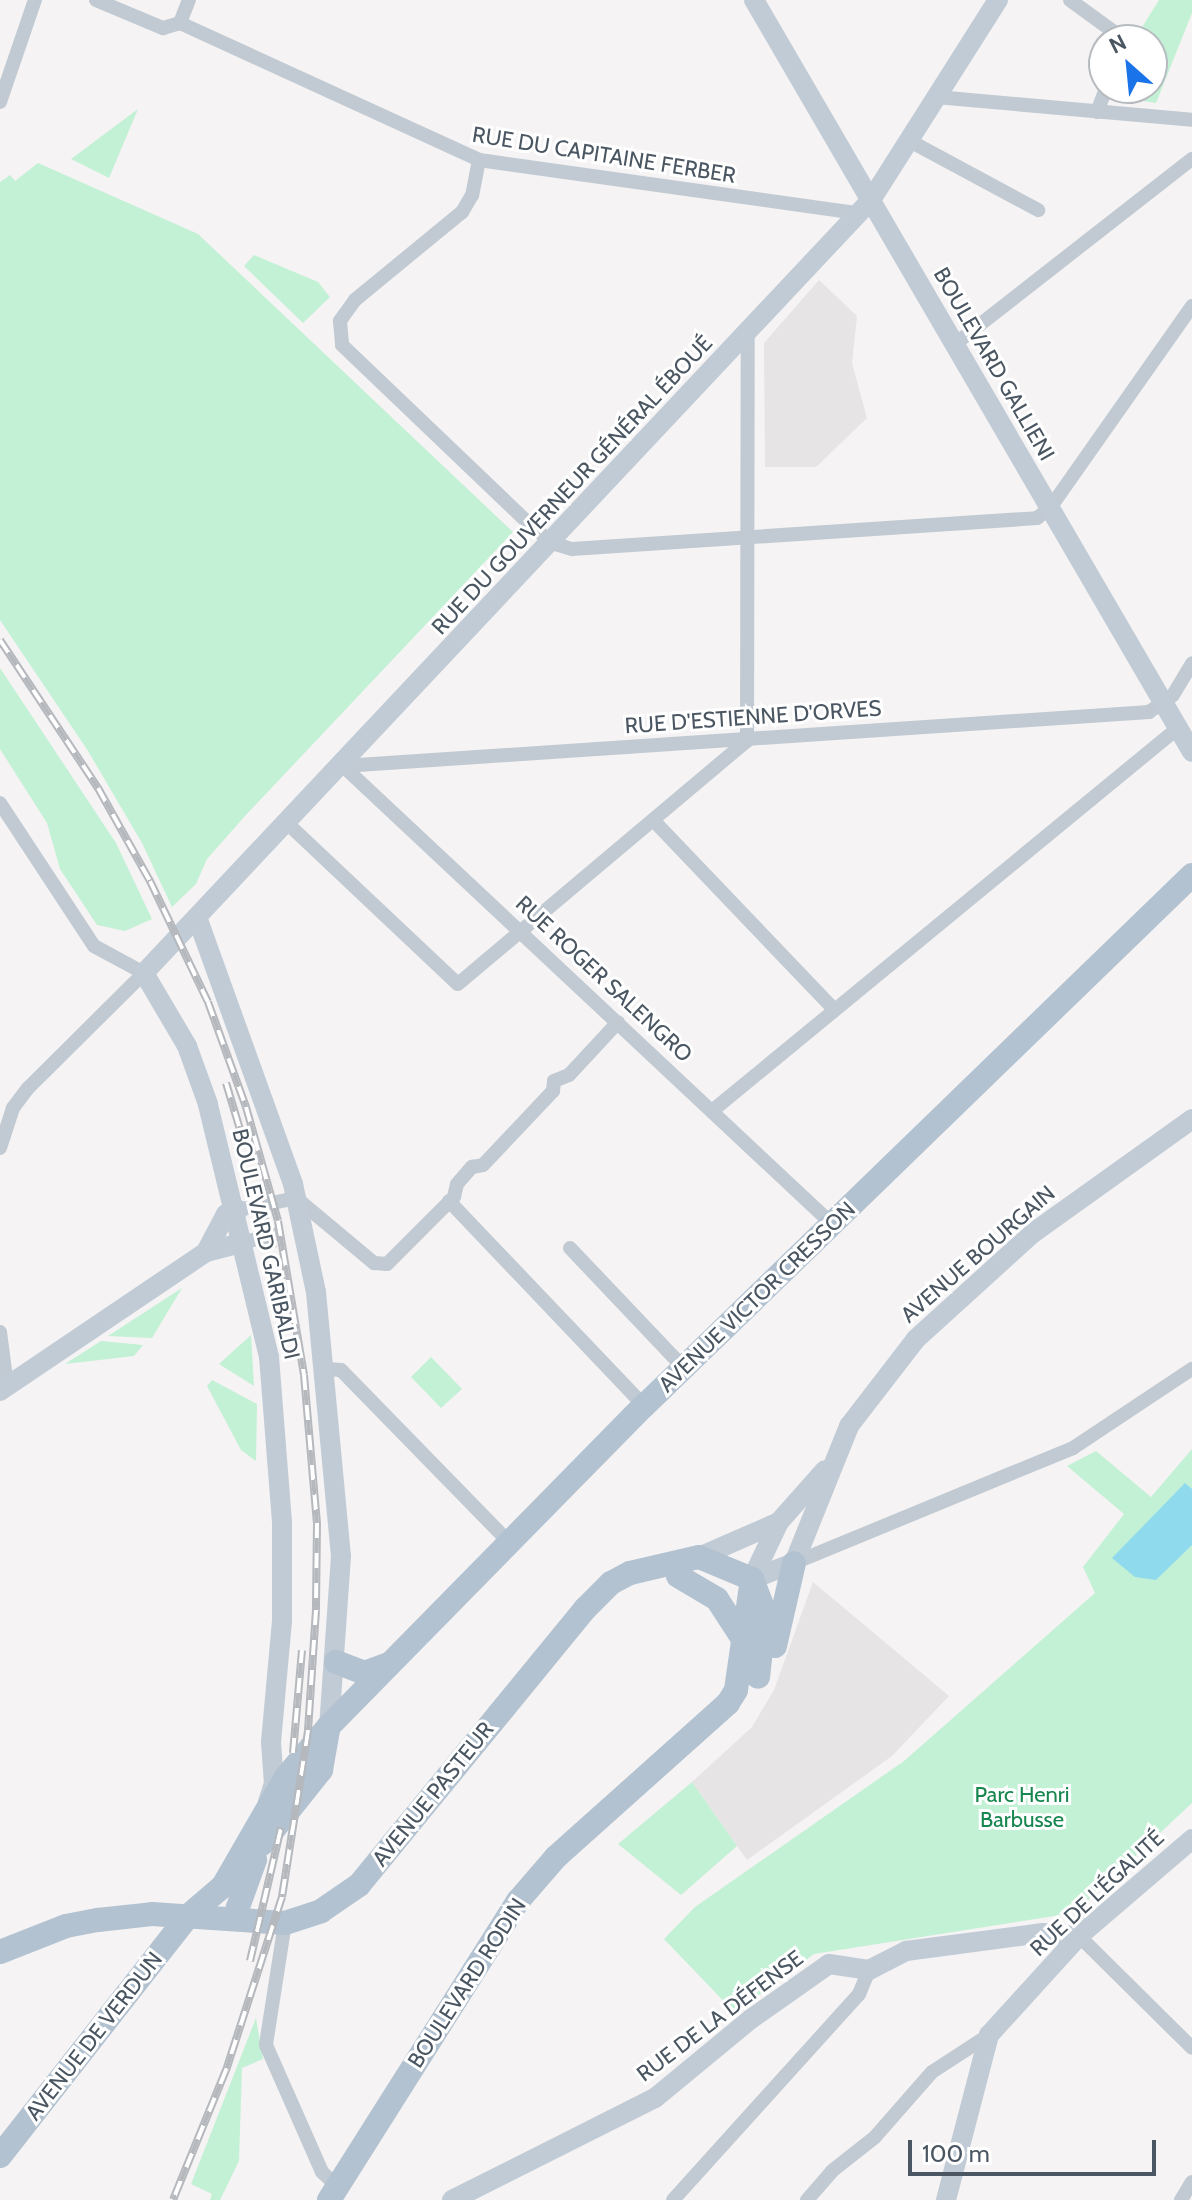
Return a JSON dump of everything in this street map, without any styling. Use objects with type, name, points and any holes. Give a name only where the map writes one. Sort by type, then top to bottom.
[{"type":"main road","name":"BOULEVARD GALLIENI","points":[[754,0],[864,206],[955,344],[1192,752]]},
{"type":"main road","name":"RUE DU GOUVERNEUR GÉNÉRAL ÉBOUÉ","points":[[144,973],[343,766],[864,206],[998,0]]},
{"type":"main road","name":"AVENUE VICTOR CRESSON","points":[[189,1915],[223,1886],[286,1777],[329,1726],[399,1659],[644,1406],[1192,875]]},
{"type":"main road","name":"BOULEVARD GARIBALDI","points":[[198,920],[247,1045],[296,1198],[294,1229],[327,1369],[341,1556],[336,1662],[329,1726]]},
{"type":"main road","name":"BOULEVARD GARIBALDI","points":[[144,973],[187,1046],[238,1210],[255,1240],[269,1357],[282,1522],[282,1622],[271,1742],[274,1784],[263,1816]]},
{"type":"main road","name":"AVENUE BOURGAIN","points":[[794,1563],[832,1461],[867,1399],[932,1323],[1033,1233],[1192,1119]]},
{"type":"main road","points":[[206,1252],[226,1214],[238,1210]]},
{"type":"main road","points":[[3,1388],[206,1252],[255,1240]]},
{"type":"main road","name":"AVENUE BOURGAIN","points":[[779,1522],[832,1461]]},
{"type":"main road","points":[[779,1522],[752,1579],[741,1636],[736,1690],[754,1684],[773,1652],[794,1563],[801,1500]]},
{"type":"main road","points":[[630,1573],[699,1557],[779,1522]]},
{"type":"main road","points":[[699,1557],[752,1579],[765,1613],[758,1677]]},
{"type":"main road","points":[[630,1573],[752,1579],[794,1563]]},
{"type":"main road","name":"AVENUE PASTEUR","points":[[0,1952],[66,1926],[152,1914],[285,1923],[321,1911],[359,1885],[585,1609],[611,1583],[630,1573]]},
{"type":"main road","points":[[678,1576],[717,1599],[741,1636]]},
{"type":"main road","points":[[336,1662],[364,1673],[399,1659]]},
{"type":"main road","name":"BOULEVARD RODIN","points":[[333,2193],[518,1901],[556,1857],[707,1726],[736,1690]]},
{"type":"main road","points":[[234,1918],[267,1833],[321,1770],[329,1726]]},
{"type":"main road","name":"RUE DE L'ÉGALITÉ","points":[[946,2200],[989,2035],[1079,1936],[1192,1839]]},
{"type":"main road","points":[[189,1915],[234,1893],[256,1858]]},
{"type":"main road","name":"AVENUE DE VERDUN","points":[[0,2156],[189,1915]]},
{"type":"main road","points":[[869,1970],[906,1951],[1043,1933],[1079,1936]]},
{"type":"main road","name":"RUE DE LA DÉFENSE","points":[[452,2200],[655,2098],[751,2019],[829,1964],[869,1970]]},
{"type":"street","points":[[0,102],[35,0]]},
{"type":"street","name":"RUE DU CAPITAINE FERBER","points":[[96,0],[163,28],[180,23],[479,160],[864,206]]},
{"type":"street","points":[[180,23],[189,0]]},
{"type":"street","points":[[1070,0],[1103,24]]},
{"type":"street","points":[[936,97],[1192,120]]},
{"type":"street","points":[[1097,112],[1100,104]]},
{"type":"street","points":[[908,140],[1038,210]]},
{"type":"street","points":[[955,344],[1192,159]]},
{"type":"street","points":[[479,160],[472,195],[462,212],[355,300],[340,321],[342,345],[552,543],[572,549],[1022,522],[1050,508],[1192,306]]},
{"type":"street","points":[[288,824],[458,984],[747,741],[750,539],[748,332]]},
{"type":"street","points":[[1164,704],[1192,663]]},
{"type":"street","name":"RUE D'ESTIENNE D'ORVES","points":[[343,766],[1149,712],[1164,704]]},
{"type":"street","points":[[712,1111],[833,1008],[1178,728]]},
{"type":"street","name":"RUE ROGER SALENGRO","points":[[343,766],[833,1225]]},
{"type":"street","points":[[0,1148],[13,1108],[28,1088],[144,973],[94,946],[2,810]]},
{"type":"street","points":[[654,821],[833,1008]]},
{"type":"street","points":[[238,1210],[296,1198],[382,1266],[449,1201],[472,1167],[483,1165],[553,1091],[554,1081],[569,1075],[618,1022]]},
{"type":"street","points":[[449,1201],[644,1406]]},
{"type":"street","points":[[570,1248],[684,1368]]},
{"type":"street","points":[[0,1332],[3,1388]]},
{"type":"street","points":[[327,1369],[341,1370],[509,1542]]},
{"type":"street","points":[[794,1563],[1073,1448],[1192,1369]]},
{"type":"street","points":[[285,1923],[266,2045],[333,2193]]},
{"type":"street","points":[[1079,1936],[1192,2048]]},
{"type":"street","points":[[673,2200],[859,1994],[869,1970]]},
{"type":"street","points":[[807,2200],[832,2171],[875,2137],[932,2072],[989,2035]]},
{"type":"street","points":[[1181,2200],[1192,2182]]},
{"type":"shaded area","points":[[819,280],[857,316],[852,363],[867,418],[816,467],[765,467],[764,343]]},
{"type":"shaded area","points":[[813,1582],[949,1696],[892,1756],[747,1860],[692,1782],[752,1727],[774,1690]]},
{"type":"green space","points":[[1159,0],[1192,0],[1192,13],[1168,73],[1168,24],[1144,24]]},
{"type":"green space","points":[[138,109],[109,178],[71,159]]},
{"type":"green space","points":[[38,163],[198,234],[513,532],[245,816],[207,859],[196,884],[172,907],[142,843],[88,751],[0,620],[0,182],[10,175],[15,181]]},
{"type":"green space","points":[[254,255],[318,282],[330,297],[303,323],[244,266]]},
{"type":"green space","points":[[0,668],[116,843],[152,919],[125,931],[97,925],[60,869],[47,823],[0,749]]},
{"type":"green space","points":[[182,1288],[152,1338],[108,1336]]},
{"type":"green space","points":[[251,1335],[254,1386],[219,1364]]},
{"type":"green space","points":[[101,1341],[143,1345],[134,1356],[65,1364]]},
{"type":"green space","points":[[431,1357],[462,1389],[441,1408],[411,1377]]},
{"type":"green space","points":[[212,1380],[257,1404],[256,1461],[241,1450],[207,1386]]},
{"type":"green space","name":"Parc Henri Barbusse","points":[[1192,1449],[1192,1803],[1084,1904],[1061,1915],[814,1954],[735,2013],[664,1939],[695,1907],[904,1761],[1095,1593],[1083,1567],[1124,1514],[1067,1466],[1096,1451],[1151,1497]]},
{"type":"green space","points":[[692,1782],[737,1846],[681,1895],[618,1844]]},
{"type":"green space","points":[[256,2018],[263,2059],[242,2068],[239,2161],[220,2200],[210,2200],[212,2194],[191,2184]]},
{"type":"water","points":[[1185,1483],[1192,1489],[1192,1545],[1156,1580],[1135,1577],[1112,1558]]},
{"type":"tunnel","points":[[265,1237],[285,1232]]},
{"type":"railway","points":[[0,640],[98,788],[150,881],[208,1002],[246,1107],[278,1221],[304,1375],[317,1523],[316,1610],[308,1731],[282,1897],[226,2070],[173,2200]]},
{"type":"railway","points":[[226,1083],[242,1136]]},
{"type":"railway","points":[[258,1194],[273,1248]]},
{"type":"railway","points":[[293,1753],[302,1650]]},
{"type":"railway","points":[[250,1961],[281,1828]]}]
